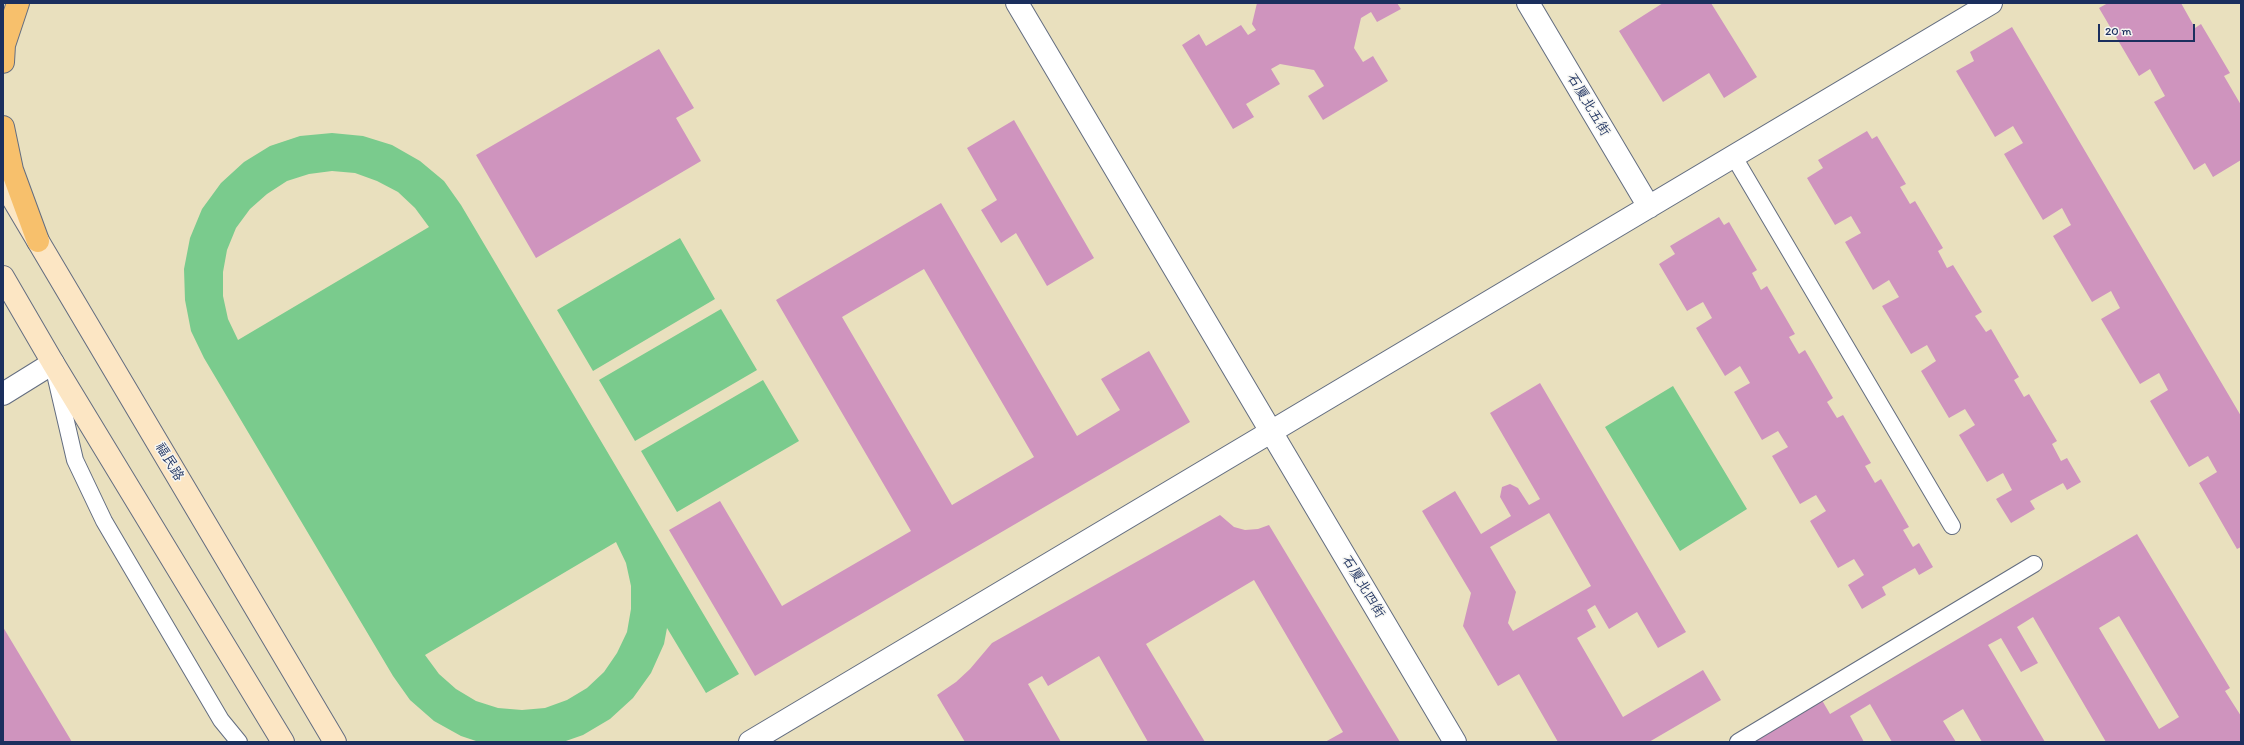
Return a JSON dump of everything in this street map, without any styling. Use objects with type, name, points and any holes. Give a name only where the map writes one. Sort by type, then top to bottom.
[{"type":"main road","points":[[3,62],[4,45],[18,3]]},
{"type":"main road","points":[[3,127],[12,170],[38,241]]},
{"type":"main road","name":"福民路","points":[[3,182],[335,742]]},
{"type":"main road","points":[[3,276],[52,363],[283,742]]},
{"type":"street","name":"石厦北四街","points":[[1017,3],[1455,742]]},
{"type":"street","name":"石厦北五街","points":[[1528,3],[1649,207]]},
{"type":"street","points":[[750,742],[1991,3]]},
{"type":"street","points":[[3,394],[52,363]]},
{"type":"lane","points":[[1734,156],[1952,526]]},
{"type":"lane","points":[[52,363],[75,460],[104,522],[221,720],[239,742]]},
{"type":"lane","points":[[1738,742],[2034,564]]},
{"type":"green space","points":[[332,133],[363,136],[392,145],[420,161],[444,181],[461,205],[739,674],[706,693],[667,628],[664,644],[651,673],[633,698],[610,719],[583,735],[563,742],[479,742],[461,736],[434,721],[410,700],[393,676],[204,358],[191,331],[185,300],[184,269],[190,238],[202,209],[221,183],[244,162],[270,146],[300,136]],"holes":[[[332,171],[355,173],[377,181],[398,192],[415,208],[429,227],[238,340],[228,319],[223,296],[223,272],[227,250],[236,228],[250,209],[267,194],[287,181],[309,174]],[[616,542],[626,563],[631,586],[631,609],[627,632],[617,653],[604,672],[587,688],[567,700],[545,708],[522,710],[498,708],[476,701],[456,689],[439,674],[425,655]]]},
{"type":"green space","points":[[680,238],[715,299],[593,371],[557,310]]},
{"type":"green space","points":[[721,309],[757,370],[635,441],[599,380]]},
{"type":"green space","points":[[763,380],[799,441],[677,512],[641,451]]},
{"type":"green space","points":[[1673,386],[1747,509],[1680,551],[1605,427]]},
{"type":"building","points":[[1257,3],[1397,3],[1401,9],[1377,22],[1371,12],[1361,18],[1354,48],[1363,62],[1373,56],[1388,81],[1323,120],[1308,96],[1324,86],[1314,70],[1280,64],[1271,69],[1280,84],[1246,104],[1254,117],[1233,129],[1182,45],[1199,34],[1206,46],[1241,25],[1248,35],[1256,30],[1252,24]]},
{"type":"building","points":[[1663,3],[1711,3],[1757,77],[1724,98],[1709,73],[1663,102],[1619,31]]},
{"type":"building","points":[[2108,3],[2181,3],[2195,28],[2201,24],[2230,73],[2224,76],[2241,105],[2241,160],[2213,177],[2205,163],[2194,170],[2154,102],[2165,96],[2150,69],[2139,76],[2099,8]]},
{"type":"building","points":[[2012,27],[2241,416],[2241,547],[2237,549],[2199,483],[2217,472],[2208,456],[2189,467],[2150,401],[2168,390],[2159,373],[2140,384],[2101,319],[2120,308],[2111,291],[2092,302],[2053,236],[2071,225],[2062,208],[2043,220],[2004,154],[2023,143],[2013,126],[1995,137],[1956,71],[1974,61],[1970,52]]},
{"type":"building","points":[[659,49],[694,108],[676,118],[701,161],[536,258],[476,155]]},
{"type":"building","points":[[1014,120],[1094,258],[1047,286],[1016,233],[1001,243],[981,210],[997,200],[967,148]]},
{"type":"building","points":[[1867,131],[1872,139],[1877,136],[1906,184],[1900,187],[1910,204],[1915,201],[1943,248],[1938,251],[1947,268],[1953,265],[1982,312],[1975,316],[1986,332],[1991,329],[2019,377],[2014,380],[2024,397],[2029,394],[2057,441],[2052,444],[2061,461],[2067,458],[2081,482],[2067,490],[2063,483],[2030,501],[2035,509],[2011,523],[1996,499],[2012,490],[2003,473],[1987,482],[1959,435],[1975,425],[1965,409],[1949,418],[1921,371],[1936,361],[1927,345],[1911,354],[1882,306],[1899,297],[1889,280],[1873,290],[1845,242],[1861,233],[1851,216],[1835,225],[1807,178],[1823,168],[1818,160]]},
{"type":"building","points":[[941,203],[1077,436],[1120,410],[1101,379],[1149,351],[1190,422],[755,676],[669,530],[720,501],[782,606],[911,531],[776,300]],"holes":[[[924,269],[1034,457],[952,505],[842,317]]]},
{"type":"building","points":[[1719,217],[1724,225],[1729,222],[1757,270],[1752,273],[1761,290],[1767,286],[1795,334],[1789,337],[1799,354],[1805,350],[1833,398],[1827,402],[1837,418],[1843,415],[1871,463],[1865,466],[1875,483],[1881,479],[1909,527],[1903,530],[1913,547],[1919,543],[1933,567],[1919,575],[1915,568],[1882,587],[1886,595],[1862,609],[1848,585],[1864,575],[1854,559],[1838,568],[1810,521],[1826,511],[1816,495],[1800,504],[1772,456],[1788,447],[1778,431],[1762,440],[1734,392],[1750,383],[1740,366],[1725,376],[1696,328],[1712,318],[1703,302],[1687,311],[1659,264],[1675,254],[1670,246]]},
{"type":"building","points":[[1540,383],[1686,632],[1658,648],[1637,612],[1609,629],[1595,605],[1587,610],[1596,627],[1577,638],[1623,717],[1703,670],[1721,700],[1649,742],[1558,742],[1519,674],[1498,686],[1463,626],[1471,593],[1422,511],[1455,491],[1481,534],[1511,516],[1500,497],[1502,487],[1510,484],[1518,488],[1529,505],[1540,499],[1490,413]],"holes":[[[1549,513],[1591,586],[1513,631],[1508,623],[1516,592],[1490,547]]]},
{"type":"building","points":[[1220,515],[1234,527],[1245,530],[1258,529],[1269,525],[1400,742],[1325,742],[1343,732],[1254,580],[1146,644],[1205,742],[1148,742],[1099,656],[1048,686],[1042,676],[1028,684],[1061,742],[965,742],[937,695],[956,682],[970,669],[992,643]]},
{"type":"building","points":[[2137,534],[2230,688],[2225,691],[2241,716],[2241,742],[2106,742],[2033,617],[2017,627],[2038,663],[2021,672],[2001,638],[1988,645],[2045,742],[1982,742],[1963,709],[1943,721],[1956,742],[1892,742],[1870,704],[1850,716],[1864,742],[1741,742],[1819,695],[1830,714]],"holes":[[[2119,616],[2179,717],[2159,729],[2099,628]]]},
{"type":"building","points":[[3,627],[72,742],[3,742]]}]
